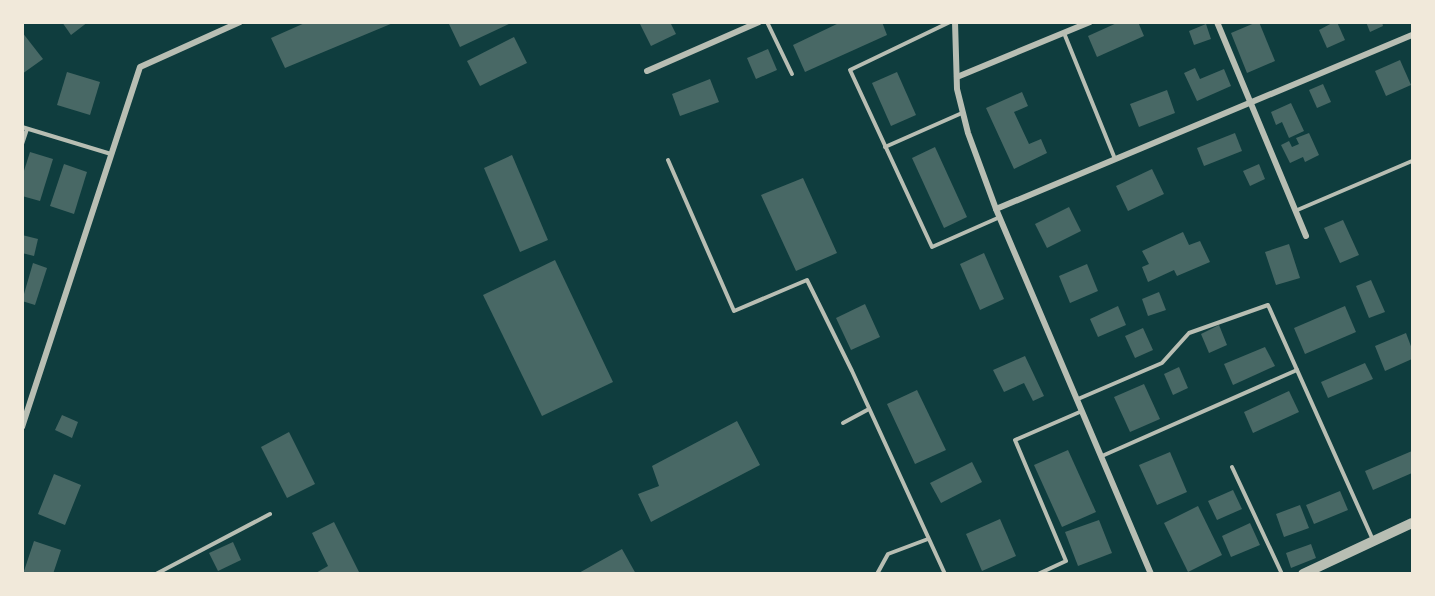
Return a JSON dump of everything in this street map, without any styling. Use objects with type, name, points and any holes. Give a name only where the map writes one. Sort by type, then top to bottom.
[{"type":"street","points":[[22,427],[140,67],[240,22]]},
{"type":"street","points":[[646,71],[759,22]]},
{"type":"street","points":[[955,22],[957,77],[962,112],[996,209],[1151,573]]},
{"type":"street","points":[[957,77],[1090,22]]},
{"type":"street","points":[[1217,22],[1306,236]]},
{"type":"street","points":[[996,209],[1413,35]]},
{"type":"street","points":[[1303,573],[1413,523]]},
{"type":"lane","points":[[767,22],[792,74]]},
{"type":"lane","points":[[950,22],[850,70],[932,247],[1000,217]]},
{"type":"lane","points":[[1064,33],[1115,159]]},
{"type":"lane","points":[[885,147],[962,112]]},
{"type":"lane","points":[[22,144],[25,128],[111,154]]},
{"type":"lane","points":[[668,160],[734,311],[807,280],[852,371],[945,573]]},
{"type":"lane","points":[[1295,211],[1413,161]]},
{"type":"lane","points":[[1078,399],[1162,363],[1189,333],[1268,305],[1373,541]]},
{"type":"lane","points":[[1102,456],[1297,370]]},
{"type":"lane","points":[[843,423],[869,409]]},
{"type":"lane","points":[[1038,573],[1066,561],[1015,440],[1083,411]]},
{"type":"lane","points":[[1232,467],[1282,573]]},
{"type":"lane","points":[[156,573],[270,514]]},
{"type":"lane","points":[[877,573],[888,554],[928,539]]},
{"type":"building","points":[[62,22],[88,22],[71,35]]},
{"type":"building","points":[[307,22],[393,23],[285,68],[271,38]]},
{"type":"building","points":[[452,22],[513,22],[460,47],[449,24]]},
{"type":"building","points":[[639,22],[670,22],[676,34],[651,46]]},
{"type":"building","points":[[841,22],[882,22],[887,35],[805,72],[793,45]]},
{"type":"building","points":[[1119,22],[1138,22],[1144,36],[1097,57],[1088,36]]},
{"type":"building","points":[[1259,22],[1275,61],[1247,73],[1231,33]]},
{"type":"building","points":[[1337,22],[1345,40],[1327,48],[1319,30]]},
{"type":"building","points":[[1366,22],[1382,22],[1383,26],[1370,32]]},
{"type":"building","points":[[1206,24],[1211,39],[1194,45],[1189,31]]},
{"type":"building","points":[[22,32],[43,59],[22,74]]},
{"type":"building","points":[[514,37],[527,63],[480,86],[467,61]]},
{"type":"building","points":[[768,49],[777,70],[756,79],[747,58]]},
{"type":"building","points":[[1400,60],[1411,85],[1386,96],[1375,71]]},
{"type":"building","points":[[1195,68],[1200,79],[1224,69],[1231,86],[1197,101],[1184,73]]},
{"type":"building","points":[[67,72],[100,82],[90,115],[57,105]]},
{"type":"building","points":[[897,72],[916,115],[891,126],[872,83]]},
{"type":"building","points":[[710,79],[719,102],[680,116],[672,94]]},
{"type":"building","points":[[1323,84],[1331,102],[1317,108],[1309,90]]},
{"type":"building","points":[[1167,90],[1175,113],[1139,127],[1130,104]]},
{"type":"building","points":[[1022,92],[1028,106],[1014,112],[1029,144],[1041,139],[1047,153],[1014,169],[986,108]]},
{"type":"building","points":[[1291,103],[1304,131],[1289,138],[1282,122],[1276,125],[1271,112]]},
{"type":"building","points":[[1235,133],[1242,151],[1204,166],[1197,148]]},
{"type":"building","points":[[1309,133],[1319,155],[1305,162],[1303,157],[1290,163],[1281,145],[1289,141],[1292,147],[1299,144],[1296,138]]},
{"type":"building","points":[[935,147],[967,217],[944,228],[912,158]]},
{"type":"building","points":[[30,152],[53,159],[40,201],[22,196],[22,177]]},
{"type":"building","points":[[512,155],[548,240],[520,252],[484,168]]},
{"type":"building","points":[[64,164],[87,172],[74,214],[50,206]]},
{"type":"building","points":[[1259,164],[1265,179],[1250,186],[1243,171]]},
{"type":"building","points":[[1152,169],[1164,194],[1128,211],[1116,186]]},
{"type":"building","points":[[803,178],[837,253],[796,271],[761,195]]},
{"type":"building","points":[[1069,207],[1081,231],[1047,248],[1035,224]]},
{"type":"building","points":[[1343,220],[1359,255],[1340,263],[1324,228]]},
{"type":"building","points":[[1183,232],[1189,245],[1200,241],[1210,262],[1177,276],[1174,270],[1148,282],[1142,267],[1149,264],[1142,251]]},
{"type":"building","points":[[22,235],[38,239],[34,256],[22,253]]},
{"type":"building","points":[[1289,244],[1300,278],[1276,285],[1265,252]]},
{"type":"building","points":[[984,253],[1004,299],[980,310],[960,264]]},
{"type":"building","points":[[555,260],[613,382],[542,416],[483,295]]},
{"type":"building","points":[[33,263],[47,268],[35,305],[22,301]]},
{"type":"building","points":[[1087,264],[1098,291],[1070,303],[1059,276]]},
{"type":"building","points":[[1371,280],[1385,312],[1369,318],[1356,286]]},
{"type":"building","points":[[1159,292],[1166,310],[1148,316],[1142,299]]},
{"type":"building","points":[[865,304],[880,337],[851,350],[836,318]]},
{"type":"building","points":[[1118,306],[1126,325],[1098,337],[1090,319]]},
{"type":"building","points":[[1345,306],[1356,332],[1305,354],[1294,328]]},
{"type":"building","points":[[1219,325],[1227,345],[1209,353],[1201,334]]},
{"type":"building","points":[[1143,328],[1153,350],[1135,358],[1125,336]]},
{"type":"building","points":[[1406,333],[1412,349],[1412,359],[1385,371],[1375,346]]},
{"type":"building","points":[[1265,347],[1275,366],[1233,385],[1224,364]]},
{"type":"building","points":[[1025,356],[1044,396],[1033,401],[1024,383],[1004,392],[993,370]]},
{"type":"building","points":[[1365,363],[1373,379],[1328,398],[1321,382]]},
{"type":"building","points":[[1179,367],[1188,388],[1173,395],[1164,374]]},
{"type":"building","points":[[1144,384],[1160,419],[1130,432],[1114,397]]},
{"type":"building","points":[[917,390],[946,450],[915,464],[887,404]]},
{"type":"building","points":[[1289,391],[1299,412],[1253,433],[1244,412]]},
{"type":"building","points":[[62,415],[78,422],[72,438],[55,430]]},
{"type":"building","points":[[737,421],[760,465],[651,522],[638,494],[659,486],[652,466]]},
{"type":"building","points":[[289,432],[315,484],[287,498],[261,447]]},
{"type":"building","points":[[1068,450],[1096,512],[1062,527],[1034,465]]},
{"type":"building","points":[[1412,451],[1412,473],[1373,490],[1365,471]]},
{"type":"building","points":[[1170,452],[1187,492],[1157,505],[1139,465]]},
{"type":"building","points":[[972,462],[982,482],[941,503],[930,483]]},
{"type":"building","points":[[54,474],[81,485],[65,525],[38,514]]},
{"type":"building","points":[[1233,490],[1242,509],[1217,520],[1208,501]]},
{"type":"building","points":[[1340,491],[1348,510],[1314,524],[1306,505]]},
{"type":"building","points":[[1300,505],[1309,528],[1284,537],[1276,514]]},
{"type":"building","points":[[1198,506],[1222,555],[1188,572],[1164,523]]},
{"type":"building","points":[[1000,519],[1016,556],[982,571],[966,534]]},
{"type":"building","points":[[1099,520],[1112,553],[1078,566],[1065,532]]},
{"type":"building","points":[[334,522],[360,574],[314,574],[328,566],[312,533]]},
{"type":"building","points":[[1250,523],[1260,545],[1231,557],[1222,536]]},
{"type":"building","points":[[34,541],[61,550],[53,574],[23,574]]},
{"type":"building","points":[[233,542],[241,560],[218,571],[209,553]]},
{"type":"building","points":[[1311,544],[1316,558],[1291,568],[1286,553]]},
{"type":"building","points":[[622,549],[636,574],[577,574]]}]
